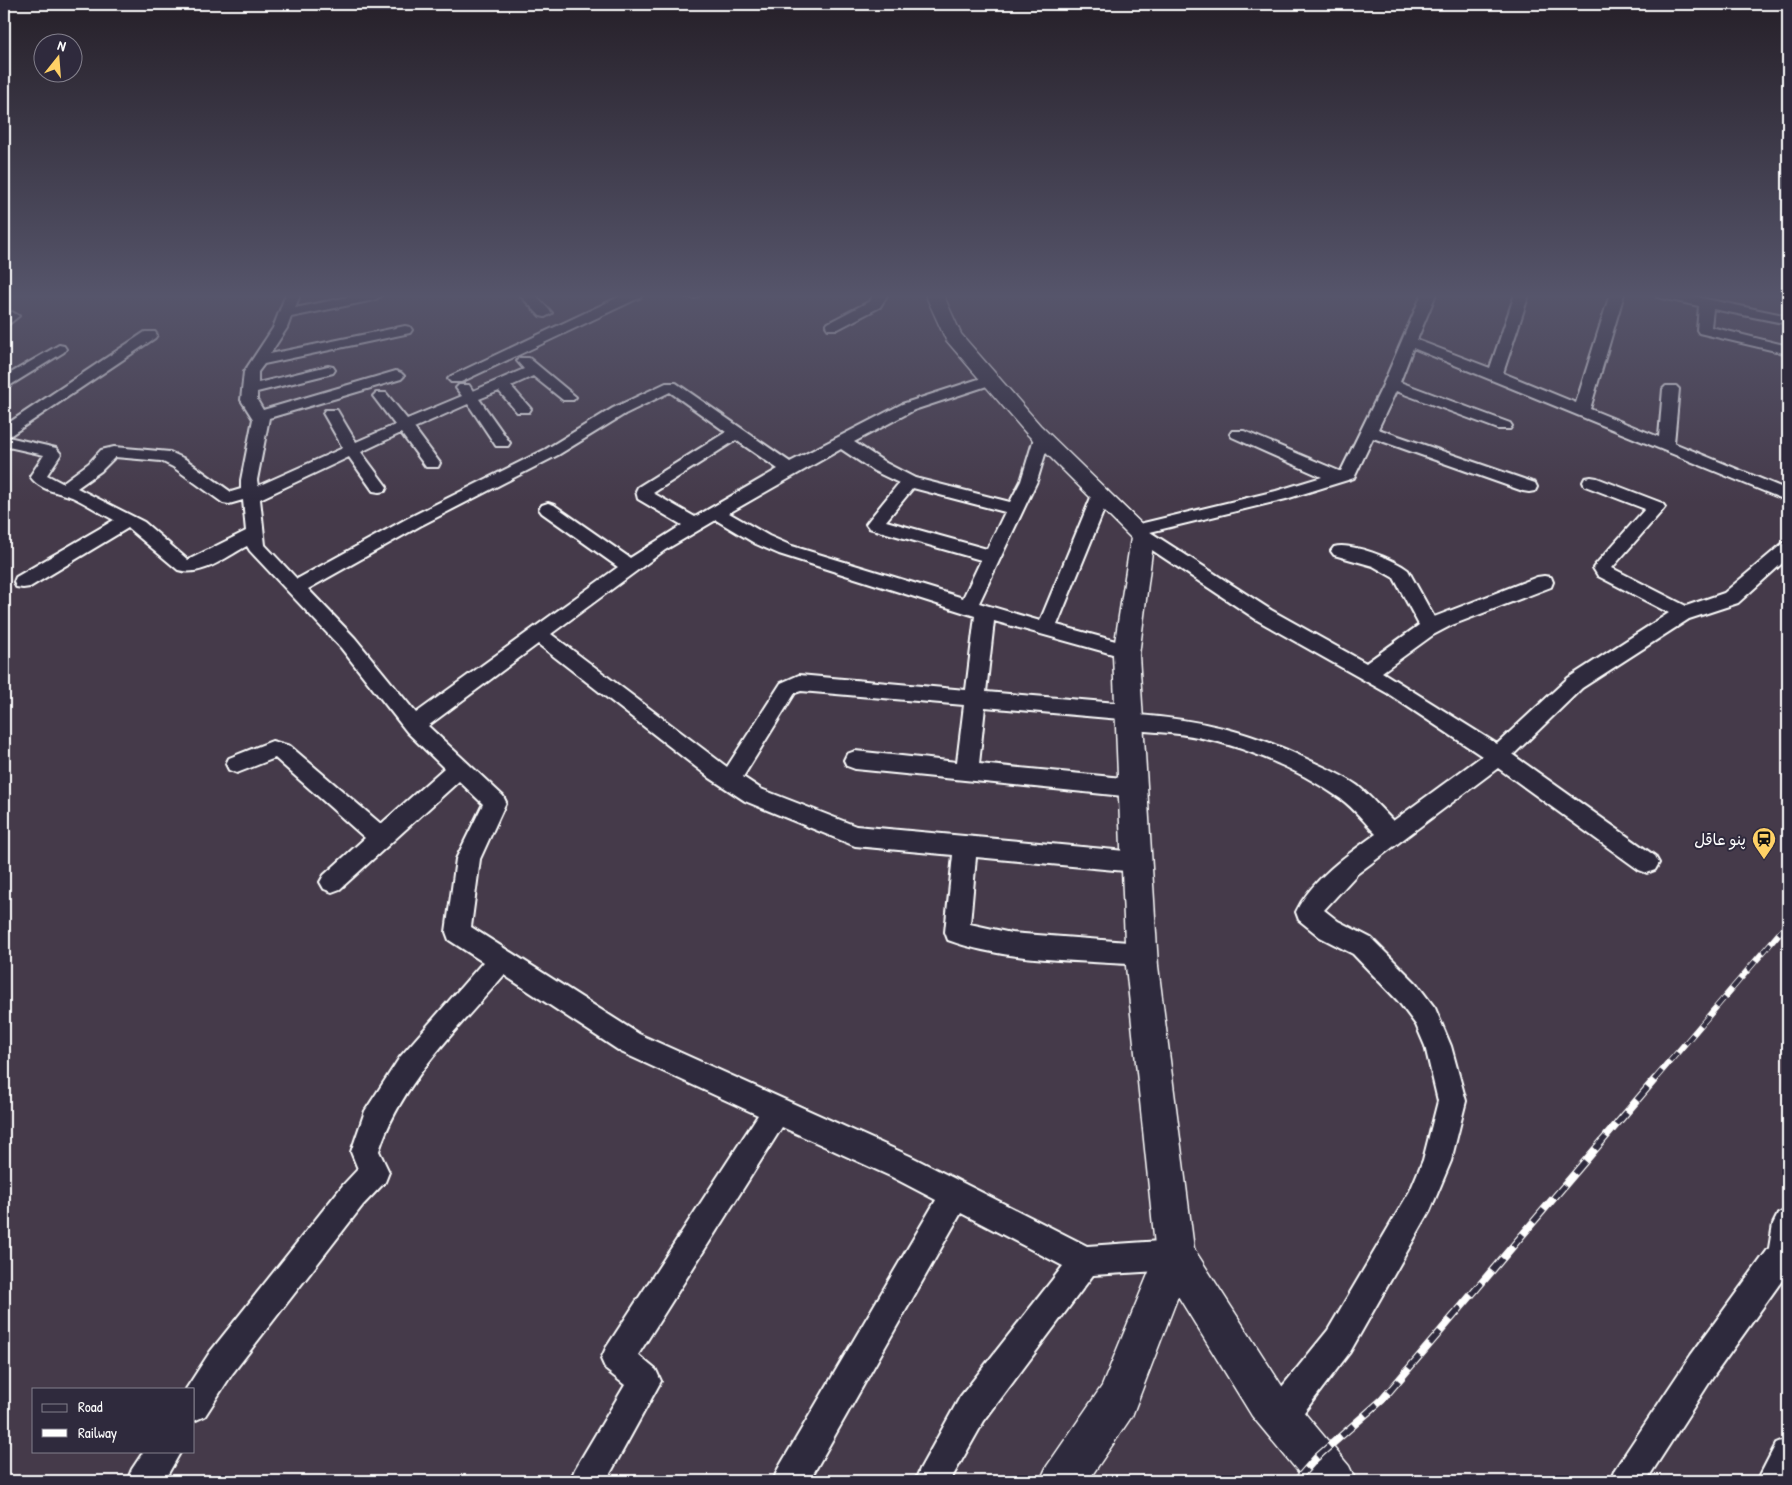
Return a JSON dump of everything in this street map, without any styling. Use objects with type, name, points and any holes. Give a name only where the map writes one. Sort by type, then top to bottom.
[{"type":"street","points":[[4,383],[36,363]]},
{"type":"street","points":[[4,434],[108,363]]},
{"type":"street","points":[[257,363],[251,372],[249,400],[261,418],[249,480],[253,535],[256,547],[348,643],[414,726],[495,802],[468,859],[458,932],[630,1043],[900,1166],[1085,1261],[1175,1255]]},
{"type":"street","points":[[480,363],[452,373],[472,398],[502,443]]},
{"type":"street","points":[[526,363],[568,397]]},
{"type":"street","points":[[977,363],[1042,438],[1140,533],[1264,616],[1394,688],[1498,756],[1647,863]]},
{"type":"street","points":[[1140,533],[1280,495],[1348,474],[1400,363]]},
{"type":"street","points":[[1463,363],[1788,496]]},
{"type":"street","points":[[1495,376],[1499,363]]},
{"type":"street","points":[[1581,411],[1596,363]]},
{"type":"street","points":[[250,389],[328,370]]},
{"type":"street","points":[[64,489],[95,467],[107,454],[114,452],[164,456],[179,463],[229,498],[251,494],[534,370]]},
{"type":"street","points":[[259,416],[396,376]]},
{"type":"street","points":[[414,726],[444,702],[659,546],[694,524],[841,441],[908,407],[991,380]]},
{"type":"street","points":[[502,384],[523,409]]},
{"type":"street","points":[[1391,384],[1504,426]]},
{"type":"street","points":[[295,588],[414,522],[552,452],[618,411],[671,386],[790,470]]},
{"type":"street","points":[[1666,446],[1671,389]]},
{"type":"street","points":[[381,396],[432,463]]},
{"type":"street","points":[[331,413],[352,450],[379,487]]},
{"type":"street","points":[[1368,431],[1529,487]]},
{"type":"street","points":[[694,524],[644,495],[644,490],[737,432]]},
{"type":"street","points":[[1238,434],[1336,478]]},
{"type":"street","points":[[967,771],[976,700],[976,609],[992,556],[1029,481],[1042,438]]},
{"type":"street","points":[[4,441],[50,451],[53,454],[38,476],[51,485],[79,494],[138,526],[184,566],[194,566],[253,535]]},
{"type":"street","points":[[841,441],[880,467],[909,482],[1015,509]]},
{"type":"street","points":[[4,456],[22,445]]},
{"type":"street","points":[[909,482],[875,524],[992,556]]},
{"type":"street","points":[[1591,482],[1656,507],[1602,568],[1604,572],[1685,613]]},
{"type":"street","points":[[1046,629],[1101,495]]},
{"type":"street","points":[[548,509],[631,568]]},
{"type":"street","points":[[716,512],[742,530],[781,550],[976,609],[1126,651]]},
{"type":"street","points":[[23,582],[128,520]]},
{"type":"street","points":[[1140,533],[1126,651],[1136,862],[1141,954],[1175,1255],[1267,1401],[1334,1481]]},
{"type":"street","points":[[1280,1416],[1339,1341],[1420,1201],[1437,1161],[1452,1101],[1438,1046],[1426,1017],[1388,970],[1362,946],[1329,929],[1308,912],[1318,898],[1349,867],[1498,756],[1575,683],[1685,613],[1731,598],[1788,548]]},
{"type":"street","points":[[1340,551],[1394,568],[1401,574],[1430,628]]},
{"type":"street","points":[[1367,673],[1430,628],[1445,620],[1544,582]]},
{"type":"street","points":[[538,634],[730,780],[753,795],[855,836],[965,848],[1136,862]]},
{"type":"street","points":[[730,780],[788,688],[799,683],[1129,717],[1220,734],[1269,751],[1318,774],[1350,793],[1392,835]]},
{"type":"street","points":[[237,764],[272,749],[282,752],[381,838]]},
{"type":"street","points":[[856,760],[1133,788]]},
{"type":"street","points":[[332,882],[459,768]]},
{"type":"street","points":[[965,848],[957,932],[1011,944],[1141,954]]},
{"type":"street","points":[[195,1403],[221,1363],[353,1195],[375,1172],[365,1152],[375,1121],[409,1066],[501,960]]},
{"type":"street","points":[[587,1481],[645,1381],[617,1359],[777,1110]]},
{"type":"street","points":[[790,1481],[955,1194]]},
{"type":"street","points":[[1627,1481],[1702,1366],[1783,1254],[1788,1224]]},
{"type":"street","points":[[1062,1481],[1117,1401],[1175,1255]]},
{"type":"street","points":[[932,1481],[972,1409],[1085,1261]]},
{"type":"street","points":[[144,1481],[163,1452]]},
{"type":"street","points":[[1774,1481],[1788,1456]]},
{"type":"railway","points":[[1654,1080],[1788,923]]},
{"type":"railway","points":[[1296,1481],[1316,1458],[1382,1400],[1655,1079]]},
{"type":"place","name":"پنو عاقل","points":[[1764,860]]}]
